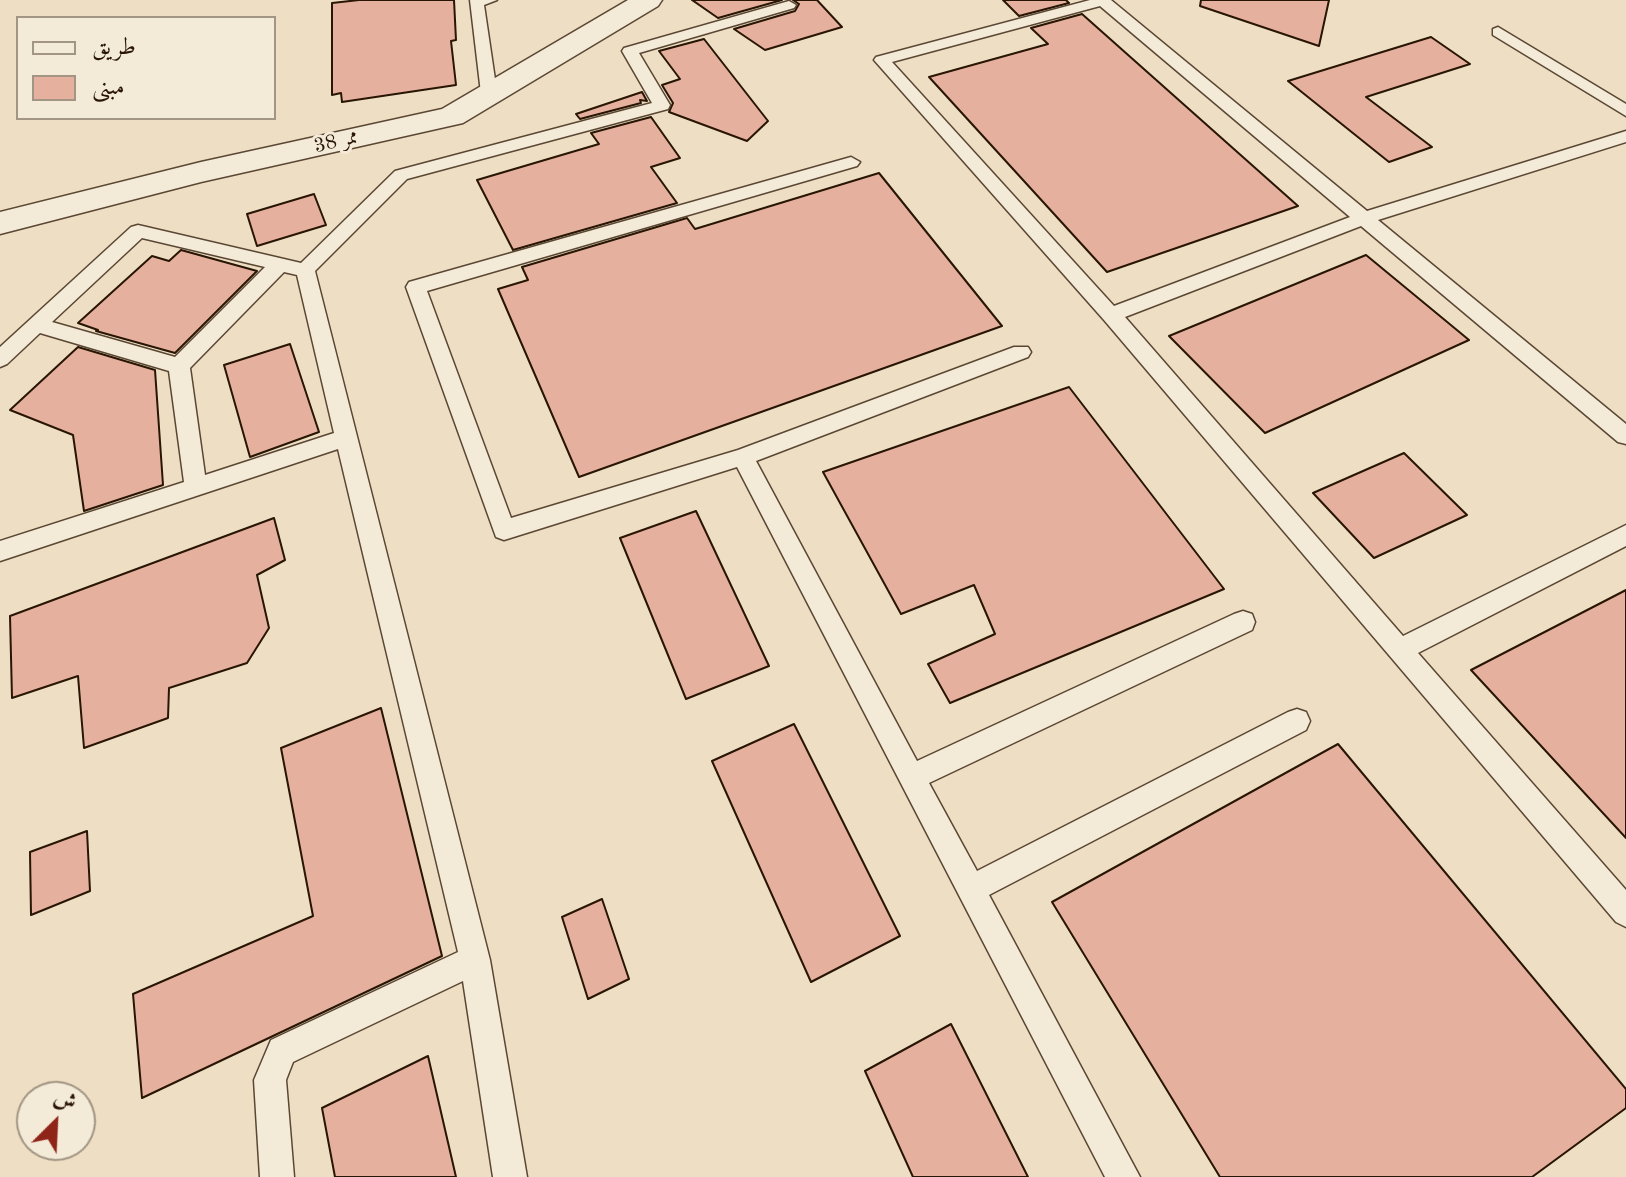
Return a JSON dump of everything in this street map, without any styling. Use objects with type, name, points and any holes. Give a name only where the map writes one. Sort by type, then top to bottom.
[{"type":"street","name":"ممر 38","points":[[0,223],[201,172],[452,116],[648,0]]},
{"type":"lane","points":[[489,93],[476,2],[490,0]]},
{"type":"lane","points":[[1621,425],[1364,218],[1103,1],[882,60],[1111,315],[1626,912]]},
{"type":"lane","points":[[305,270],[401,175],[662,105],[630,51],[789,5]]},
{"type":"lane","points":[[1498,32],[1626,111]]},
{"type":"lane","points":[[1111,315],[1364,218],[1626,136]]},
{"type":"lane","points":[[851,162],[416,287],[504,530],[743,457],[1021,352]]},
{"type":"lane","points":[[0,359],[138,231],[305,270]]},
{"type":"lane","points":[[179,366],[280,264]]},
{"type":"lane","points":[[305,270],[475,960],[510,1177]]},
{"type":"lane","points":[[37,325],[179,366]]},
{"type":"lane","points":[[179,366],[196,487]]},
{"type":"lane","points":[[0,551],[346,438]]},
{"type":"lane","points":[[743,457],[1123,1177]]},
{"type":"lane","points":[[1398,651],[1626,535]]},
{"type":"lane","points":[[912,777],[1243,622]]},
{"type":"lane","points":[[971,889],[1297,721]]},
{"type":"lane","points":[[277,1177],[270,1080],[282,1051],[475,960]]},
{"type":"building","points":[[454,0],[456,40],[451,41],[456,85],[342,102],[341,93],[332,95],[332,3]]},
{"type":"building","points":[[692,0],[782,0],[718,18]]},
{"type":"building","points":[[793,0],[817,0],[842,27],[765,50],[734,29],[795,11],[799,4]]},
{"type":"building","points":[[1003,0],[1066,0],[1069,3],[1019,16]]},
{"type":"building","points":[[1201,0],[1329,0],[1319,46],[1200,6]]},
{"type":"building","points":[[1082,14],[1298,206],[1107,272],[929,77],[1048,44],[1031,28]]},
{"type":"building","points":[[1431,37],[1470,64],[1366,97],[1432,147],[1389,162],[1288,81]]},
{"type":"building","points":[[704,39],[768,121],[747,141],[669,112],[673,103],[662,85],[680,79],[659,51]]},
{"type":"building","points":[[642,92],[647,101],[640,100],[641,103],[580,119],[576,114]]},
{"type":"building","points":[[651,117],[680,158],[651,167],[677,203],[513,250],[477,180],[599,144],[591,133]]},
{"type":"building","points":[[879,173],[1002,326],[579,477],[498,289],[528,280],[522,267],[687,218],[695,229]]},
{"type":"building","points":[[314,194],[326,225],[257,246],[247,214]]},
{"type":"building","points":[[181,250],[257,271],[175,353],[78,323],[152,256],[169,261]]},
{"type":"building","points":[[1366,255],[1469,340],[1265,433],[1169,336]]},
{"type":"building","points":[[290,344],[319,432],[250,457],[224,365]]},
{"type":"building","points":[[78,347],[155,370],[163,485],[84,511],[73,435],[10,410]]},
{"type":"building","points":[[1069,387],[1224,589],[950,703],[928,664],[995,634],[974,585],[901,614],[823,472]]},
{"type":"building","points":[[1404,453],[1467,515],[1374,558],[1313,493]]},
{"type":"building","points":[[696,511],[769,666],[686,699],[620,538]]},
{"type":"building","points":[[274,518],[285,560],[257,575],[269,628],[247,663],[169,688],[168,718],[84,748],[78,676],[12,698],[10,616]]},
{"type":"building","points":[[1626,590],[1626,838],[1471,670]]},
{"type":"building","points":[[381,708],[442,956],[142,1098],[133,994],[313,916],[281,748]]},
{"type":"building","points":[[794,724],[900,936],[811,982],[712,761]]},
{"type":"building","points":[[1338,744],[1626,1089],[1626,1108],[1532,1177],[1220,1177],[1052,902]]},
{"type":"building","points":[[87,831],[90,891],[31,915],[30,852]]},
{"type":"building","points":[[602,899],[629,979],[588,999],[562,917]]},
{"type":"building","points":[[951,1024],[1028,1177],[913,1177],[865,1071]]},
{"type":"building","points":[[428,1056],[456,1177],[335,1177],[322,1108]]}]
